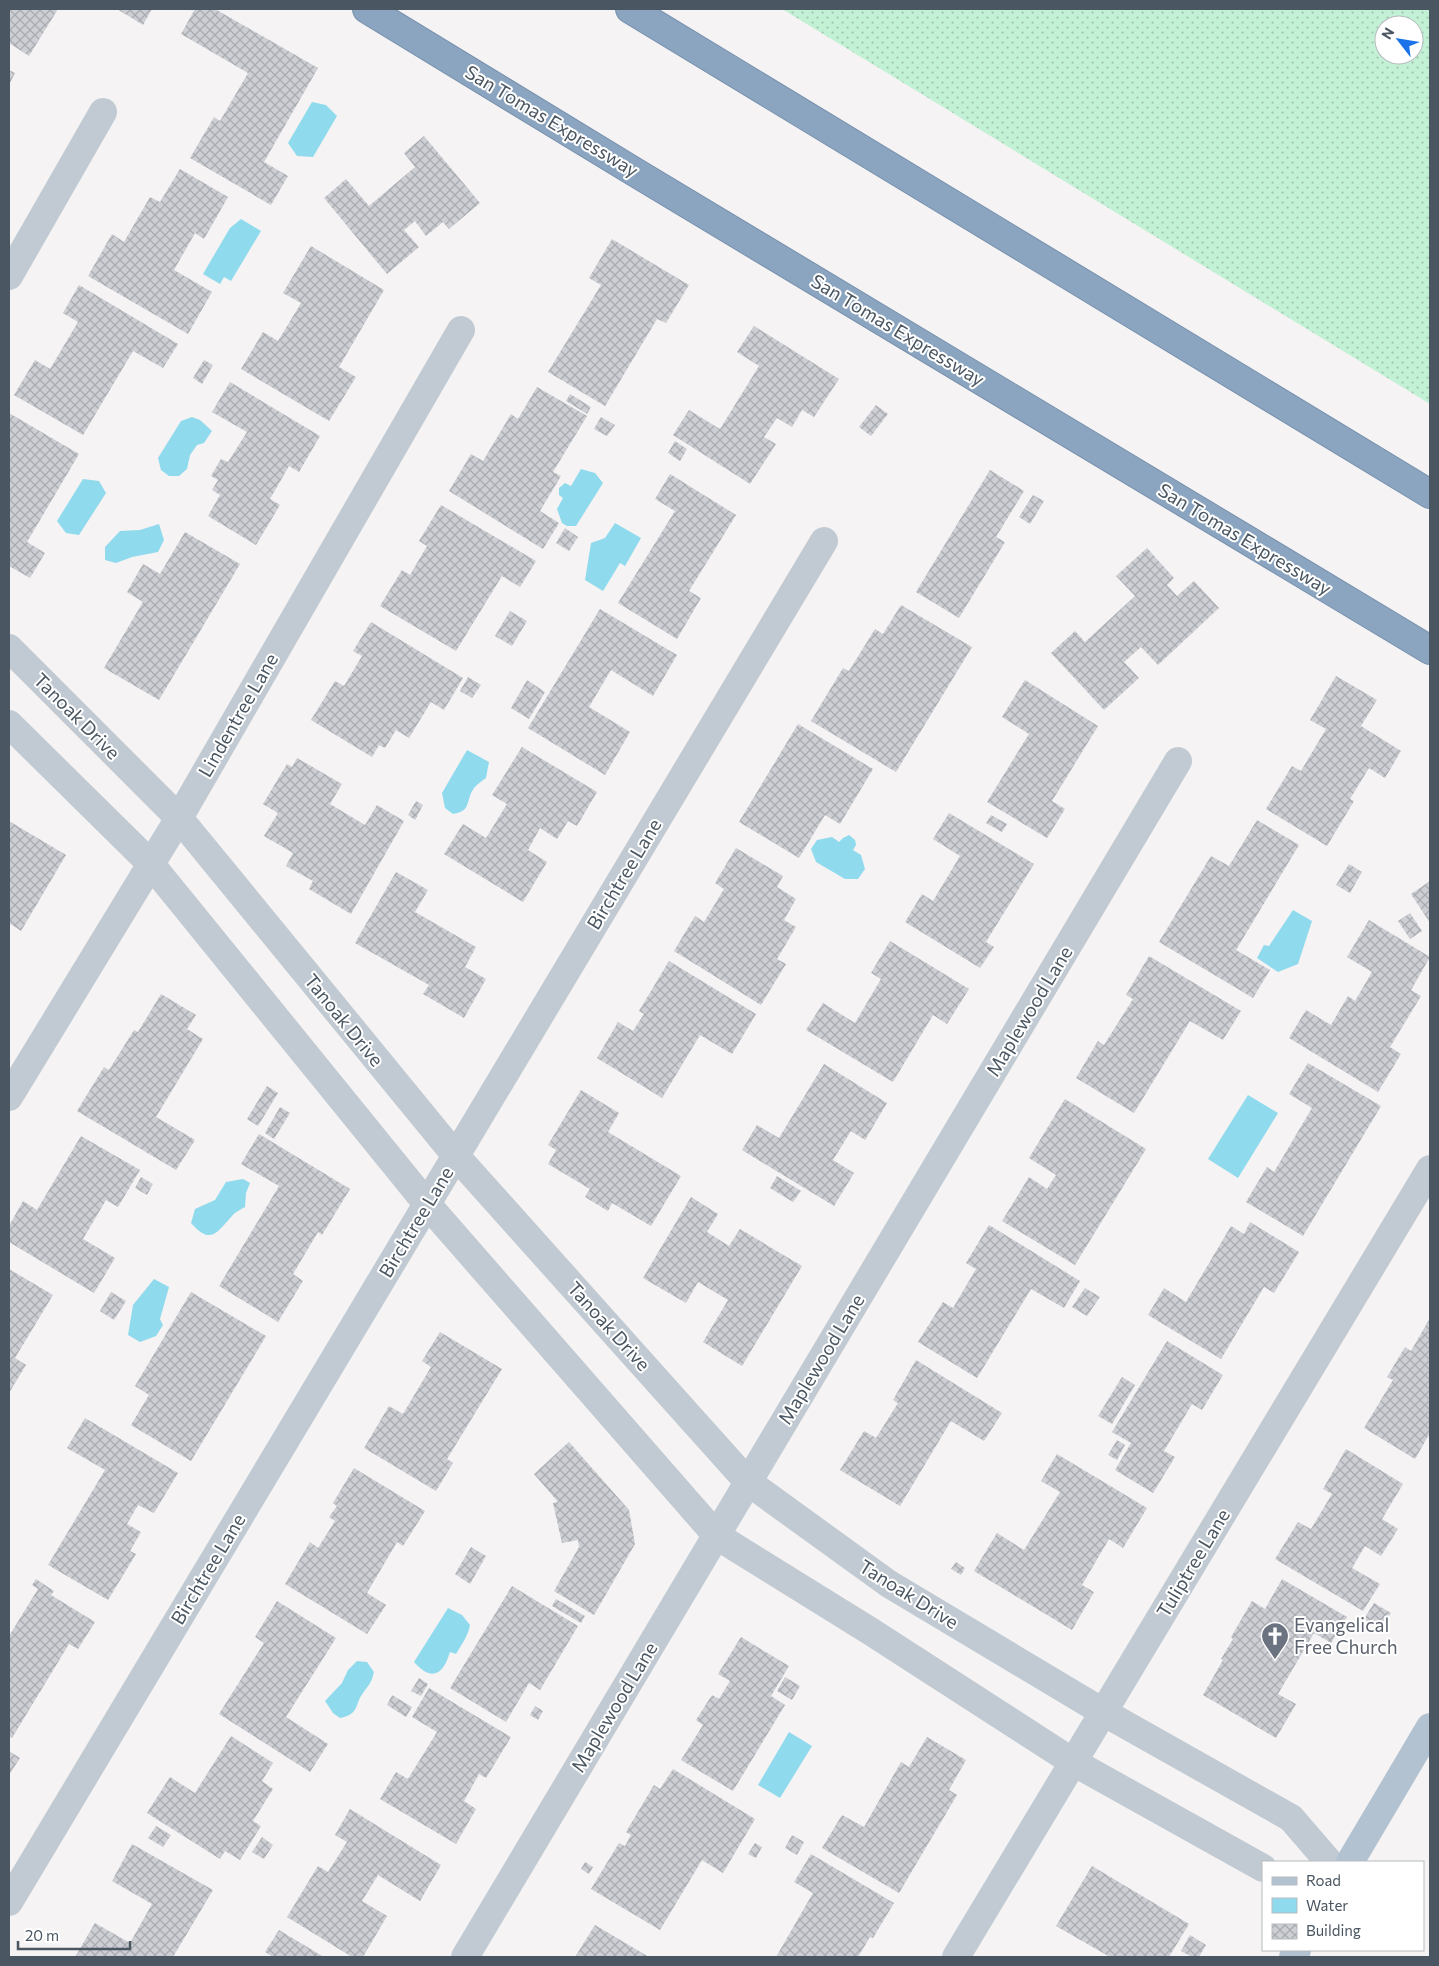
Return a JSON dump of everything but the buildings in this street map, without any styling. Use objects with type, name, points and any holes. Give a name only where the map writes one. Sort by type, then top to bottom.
[{"type":"highway","name":"San Tomas Expressway","points":[[367,9],[1430,650]]},
{"type":"highway","points":[[630,9],[1430,494]]},
{"type":"main road","points":[[1351,1861],[1430,1728]]},
{"type":"street","points":[[9,276],[104,112]]},
{"type":"street","name":"Lindentree Lane","points":[[9,1097],[179,818],[461,330]]},
{"type":"street","name":"Birchtree Lane","points":[[9,1902],[824,541]]},
{"type":"street","name":"Tanoak Drive","points":[[9,648],[179,818],[456,1156],[748,1482],[888,1584],[1104,1712],[1291,1818],[1327,1861]]},
{"type":"street","points":[[9,724],[150,864],[427,1204],[717,1536],[878,1636],[1073,1762],[1262,1867]]},
{"type":"street","name":"Maplewood Lane","points":[[465,1957],[1178,761]]},
{"type":"street","name":"Tuliptree Lane","points":[[956,1957],[1430,1169]]},
{"type":"green space","points":[[782,9],[1430,9],[1430,404]]},
{"type":"water","points":[[312,102],[326,105],[337,116],[313,157],[297,156],[288,143]]},
{"type":"water","points":[[241,219],[261,231],[231,281],[224,277],[220,284],[203,274],[230,228]]},
{"type":"water","points":[[192,417],[200,420],[212,431],[204,443],[197,445],[190,455],[187,469],[179,476],[169,476],[161,470],[158,458],[181,421]]},
{"type":"water","points":[[581,469],[595,473],[603,483],[576,526],[567,526],[562,523],[557,509],[563,498],[559,495],[559,488],[565,483],[571,486]]},
{"type":"water","points":[[83,479],[99,481],[106,493],[79,535],[66,533],[57,521]]},
{"type":"water","points":[[615,523],[641,538],[625,566],[620,563],[603,591],[585,580],[591,543],[605,538]]},
{"type":"water","points":[[159,524],[164,540],[158,552],[132,557],[116,563],[105,560],[105,547],[120,531],[140,530]]},
{"type":"water","points":[[467,750],[489,762],[486,778],[474,788],[466,808],[459,813],[453,814],[445,808],[442,793]]},
{"type":"water","points":[[849,835],[855,840],[856,845],[853,850],[861,855],[865,869],[858,879],[845,879],[816,862],[811,849],[817,840],[832,837],[839,842]]},
{"type":"water","points":[[1293,910],[1312,921],[1298,964],[1278,972],[1257,958],[1264,945],[1269,946]]},
{"type":"water","points":[[1248,1095],[1278,1113],[1238,1178],[1208,1159]]},
{"type":"water","points":[[243,1179],[250,1183],[246,1193],[245,1207],[235,1213],[218,1231],[209,1235],[204,1234],[191,1223],[195,1209],[215,1200],[226,1182]]},
{"type":"water","points":[[154,1279],[169,1287],[160,1319],[163,1325],[156,1336],[140,1342],[128,1335],[133,1305]]},
{"type":"water","points":[[448,1608],[462,1615],[470,1625],[469,1629],[456,1654],[450,1652],[440,1671],[431,1674],[414,1662]]},
{"type":"water","points":[[357,1661],[367,1662],[374,1672],[373,1676],[354,1711],[340,1718],[333,1713],[325,1701],[342,1683],[348,1670]]},
{"type":"water","points":[[789,1732],[812,1746],[780,1798],[758,1785]]},
{"type":"place","name":"Evangelical Free Church","points":[[1275,1660]]}]
